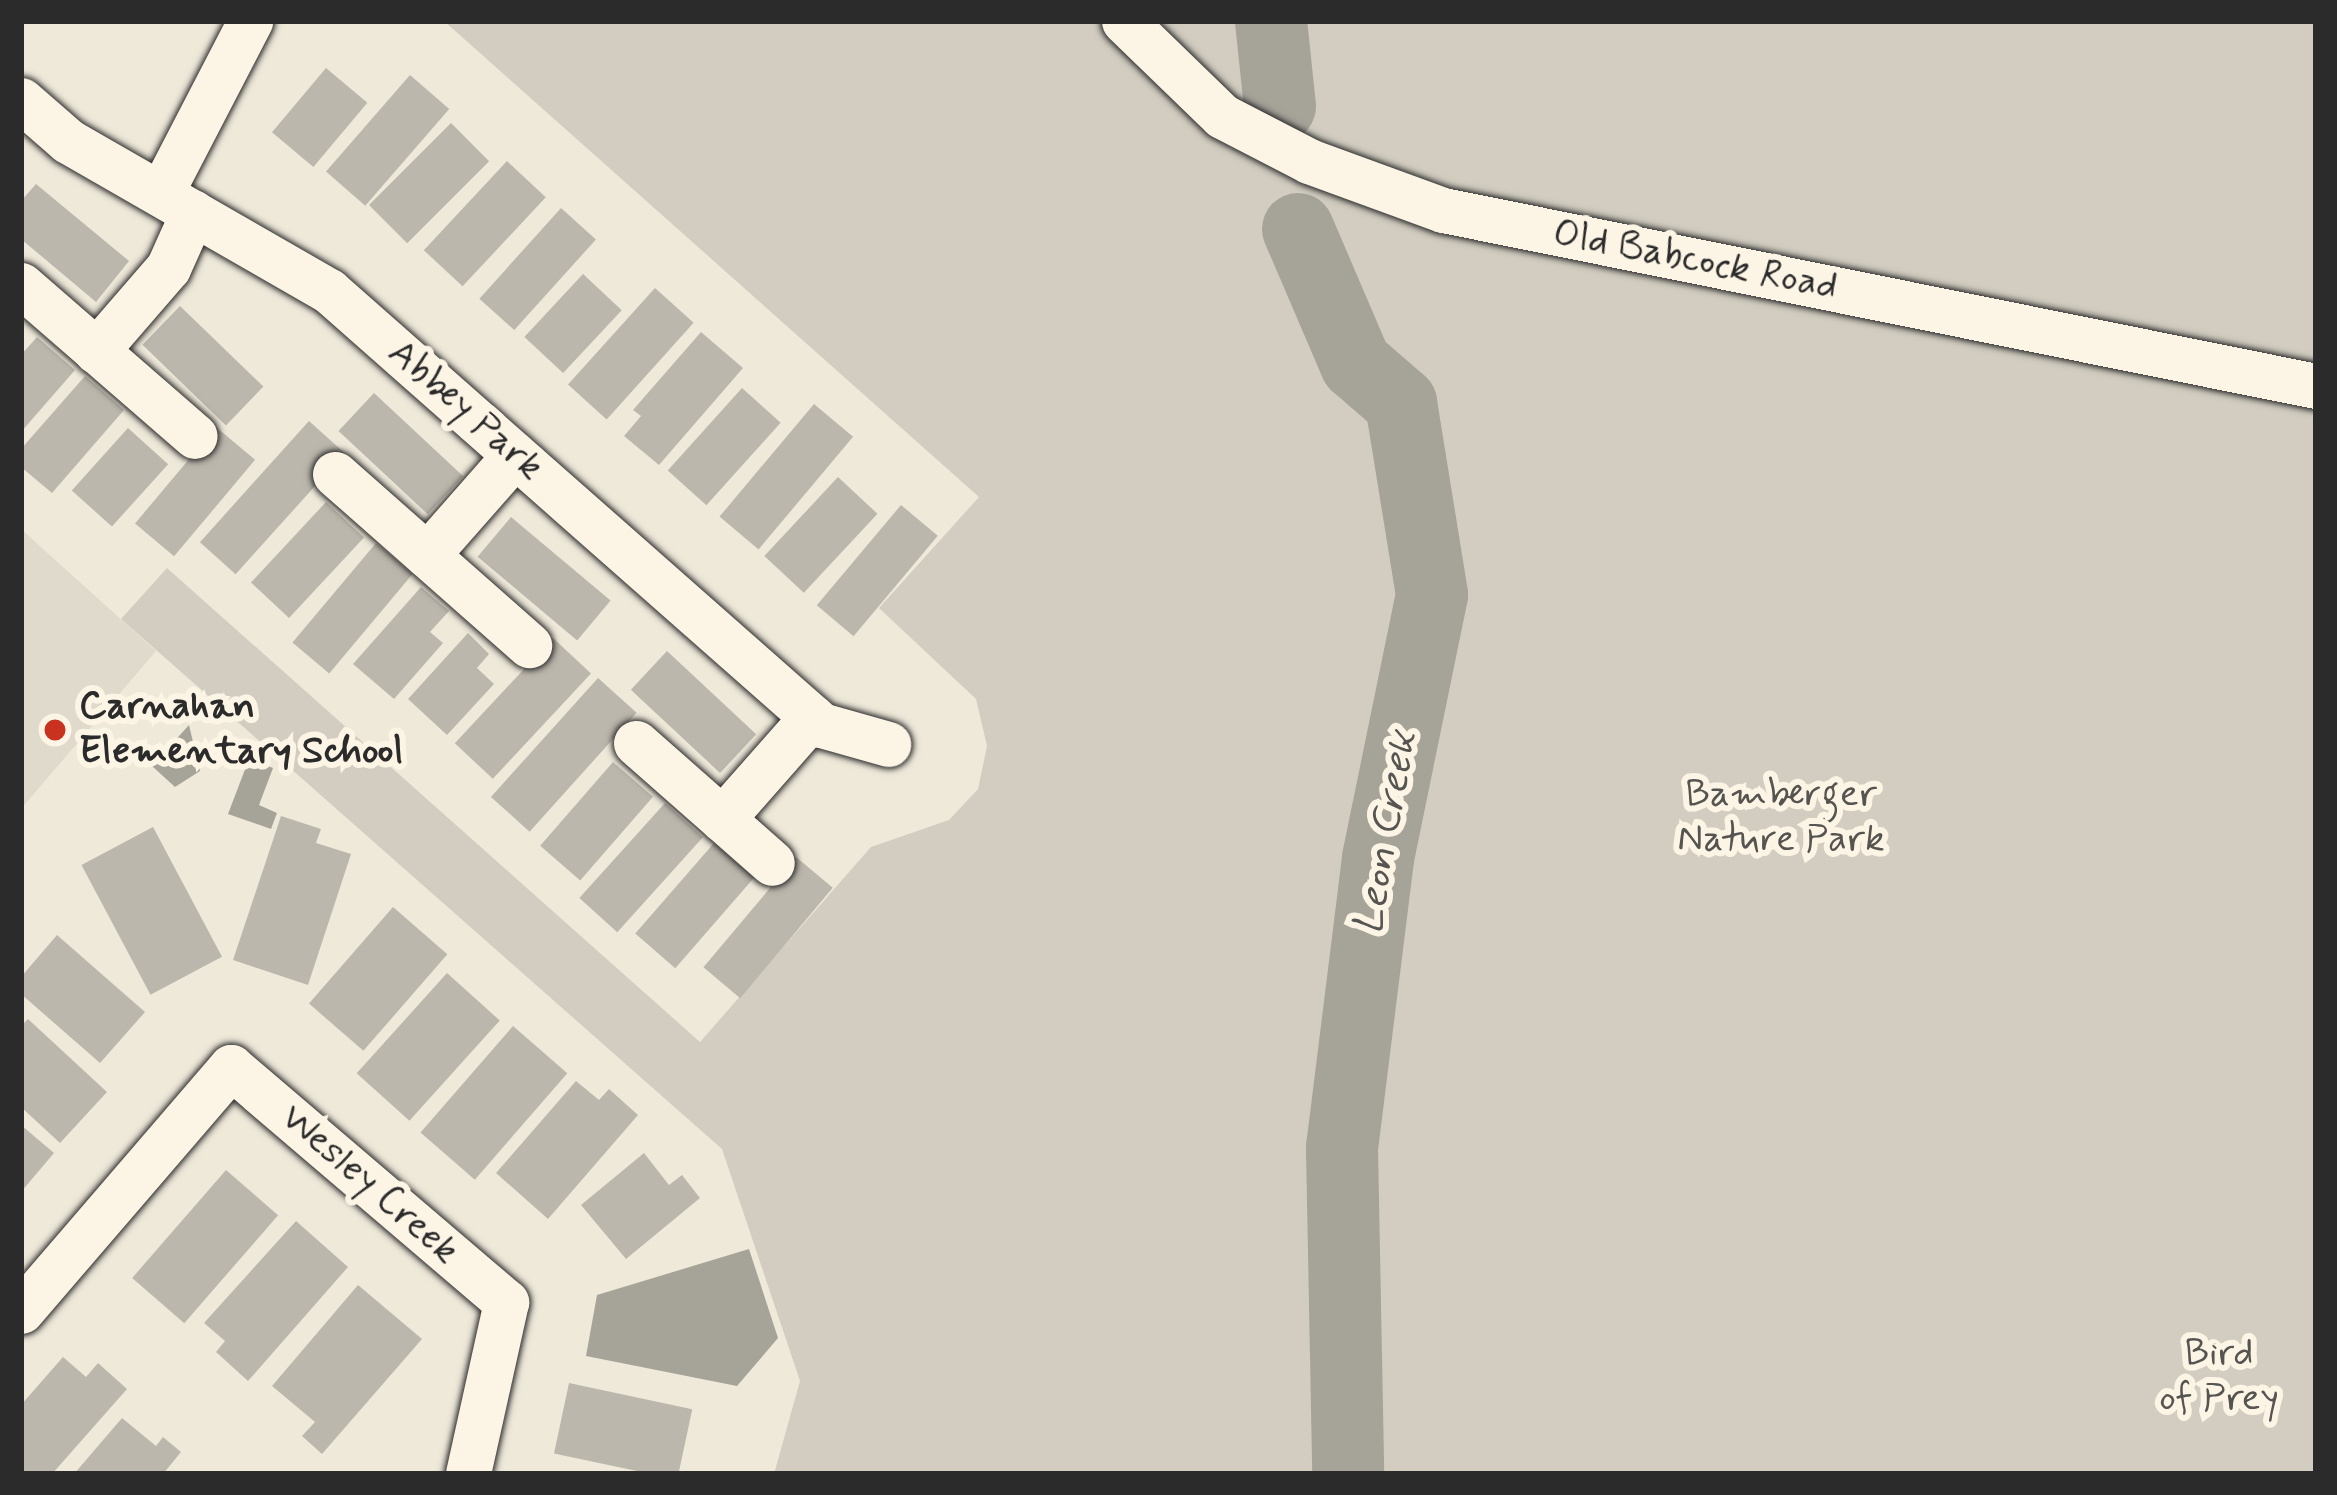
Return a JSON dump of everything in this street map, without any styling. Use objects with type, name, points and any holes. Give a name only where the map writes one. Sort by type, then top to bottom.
[{"type":"street","points":[[96,350],[168,268],[177,202],[250,21]]},
{"type":"street","name":"Old Babcock Road","points":[[1124,21],[1222,116],[1309,160],[1443,210],[2316,386]]},
{"type":"street","name":"Abbey Park","points":[[21,100],[68,141],[329,291],[812,717],[888,744]]},
{"type":"street","points":[[21,285],[195,436]]},
{"type":"street","points":[[427,554],[515,455]]},
{"type":"street","points":[[335,475],[529,645]]},
{"type":"street","points":[[722,819],[812,717]]},
{"type":"street","points":[[636,743],[772,863]]},
{"type":"street","name":"Wesley Creek","points":[[21,1312],[232,1067],[506,1302],[468,1474]]},
{"type":"shaded area","name":"Carnahan Elementary School","points":[[21,529],[156,651],[21,809]]},
{"type":"shaded area","points":[[189,725],[200,771],[175,787],[152,766]]},
{"type":"shaded area","points":[[249,759],[273,768],[259,805],[277,813],[271,829],[228,814]]},
{"type":"shaded area","points":[[749,1249],[778,1338],[737,1386],[586,1356],[597,1295]]},
{"type":"green space","name":"Bamberger Nature Park","points":[[444,21],[2316,21],[2316,1474],[774,1474],[800,1381],[722,1149],[121,619],[167,568],[700,1042],[871,847],[949,820],[978,789],[987,746],[976,699],[879,608],[979,497]]},
{"type":"building","points":[[326,68],[367,103],[313,167],[272,132]]},
{"type":"building","points":[[410,75],[449,109],[365,206],[326,172]]},
{"type":"building","points":[[451,123],[489,161],[407,243],[369,205]]},
{"type":"building","points":[[507,161],[546,197],[463,286],[424,250]]},
{"type":"building","points":[[36,184],[129,261],[96,302],[21,239],[21,201]]},
{"type":"building","points":[[561,208],[596,239],[514,330],[479,299]]},
{"type":"building","points":[[583,274],[622,310],[563,373],[524,337]]},
{"type":"building","points":[[655,288],[694,323],[607,419],[568,385]]},
{"type":"building","points":[[180,306],[263,387],[226,425],[142,345]]},
{"type":"building","points":[[701,332],[743,368],[659,465],[624,436],[641,416],[633,410]]},
{"type":"building","points":[[37,337],[75,370],[21,432],[21,355]]},
{"type":"building","points":[[85,376],[124,410],[52,493],[21,467],[21,449]]},
{"type":"building","points":[[742,388],[781,423],[706,505],[668,470]]},
{"type":"building","points":[[374,393],[463,476],[428,514],[339,431]]},
{"type":"building","points":[[814,404],[853,437],[759,549],[720,517]]},
{"type":"building","points":[[309,421],[345,453],[236,574],[200,542]]},
{"type":"building","points":[[216,427],[255,460],[174,556],[135,524]]},
{"type":"building","points":[[128,428],[168,464],[112,527],[72,490]]},
{"type":"building","points":[[838,477],[877,514],[804,593],[764,556]]},
{"type":"building","points":[[326,502],[364,537],[289,618],[251,582]]},
{"type":"building","points":[[901,505],[938,536],[854,636],[817,605]]},
{"type":"building","points":[[511,517],[611,601],[577,640],[478,557]]},
{"type":"building","points":[[376,543],[413,574],[329,673],[292,643]]},
{"type":"building","points":[[421,587],[449,611],[430,632],[443,643],[394,699],[353,664]]},
{"type":"building","points":[[468,633],[489,654],[477,668],[494,684],[447,735],[408,699]]},
{"type":"building","points":[[553,638],[591,673],[493,779],[455,743]]},
{"type":"building","points":[[667,651],[756,734],[720,773],[631,690]]},
{"type":"building","points":[[598,678],[637,713],[530,832],[491,797]]},
{"type":"building","points":[[613,762],[653,797],[580,881],[540,846]]},
{"type":"building","points":[[665,803],[703,837],[617,932],[579,898]]},
{"type":"building","points":[[281,816],[321,829],[316,843],[351,854],[308,985],[233,960]]},
{"type":"building","points":[[153,827],[222,957],[150,995],[81,865]]},
{"type":"building","points":[[714,843],[754,878],[675,968],[635,934]]},
{"type":"building","points":[[796,857],[833,888],[740,998],[703,967]]},
{"type":"building","points":[[393,907],[447,954],[363,1051],[309,1004]]},
{"type":"building","points":[[57,935],[145,1012],[100,1063],[21,994],[21,977]]},
{"type":"building","points":[[447,973],[500,1021],[409,1121],[357,1073]]},
{"type":"building","points":[[28,1019],[107,1092],[60,1143],[21,1107],[21,1026]]},
{"type":"building","points":[[513,1026],[567,1073],[475,1180],[420,1132]]},
{"type":"building","points":[[576,1081],[599,1100],[609,1089],[638,1115],[548,1219],[496,1173]]},
{"type":"building","points":[[21,1125],[54,1153],[21,1192]]},
{"type":"building","points":[[644,1153],[669,1185],[682,1175],[700,1198],[626,1259],[581,1205]]},
{"type":"building","points":[[226,1170],[278,1215],[184,1323],[132,1278]]},
{"type":"building","points":[[296,1221],[348,1267],[248,1381],[216,1352],[225,1341],[204,1323]]},
{"type":"building","points":[[358,1285],[422,1339],[322,1454],[302,1436],[315,1422],[272,1386]]},
{"type":"building","points":[[63,1357],[86,1377],[98,1363],[127,1389],[52,1474],[21,1474],[21,1405]]},
{"type":"building","points":[[569,1383],[692,1409],[678,1474],[651,1474],[554,1453]]},
{"type":"building","points":[[122,1418],[156,1446],[163,1437],[181,1452],[163,1474],[74,1474]]},
{"type":"waterway","name":"Leon Creek","points":[[1271,21],[1280,107]]},
{"type":"waterway","name":"Leon Creek","points":[[1298,229],[1356,364],[1401,403],[1432,595],[1378,859],[1342,1148],[1348,1474]]},
{"type":"place","name":"Carnahan Elementary School","points":[[55,730]]},
{"type":"park label","name":"Bird of Prey","points":[[2219,1378]]}]
